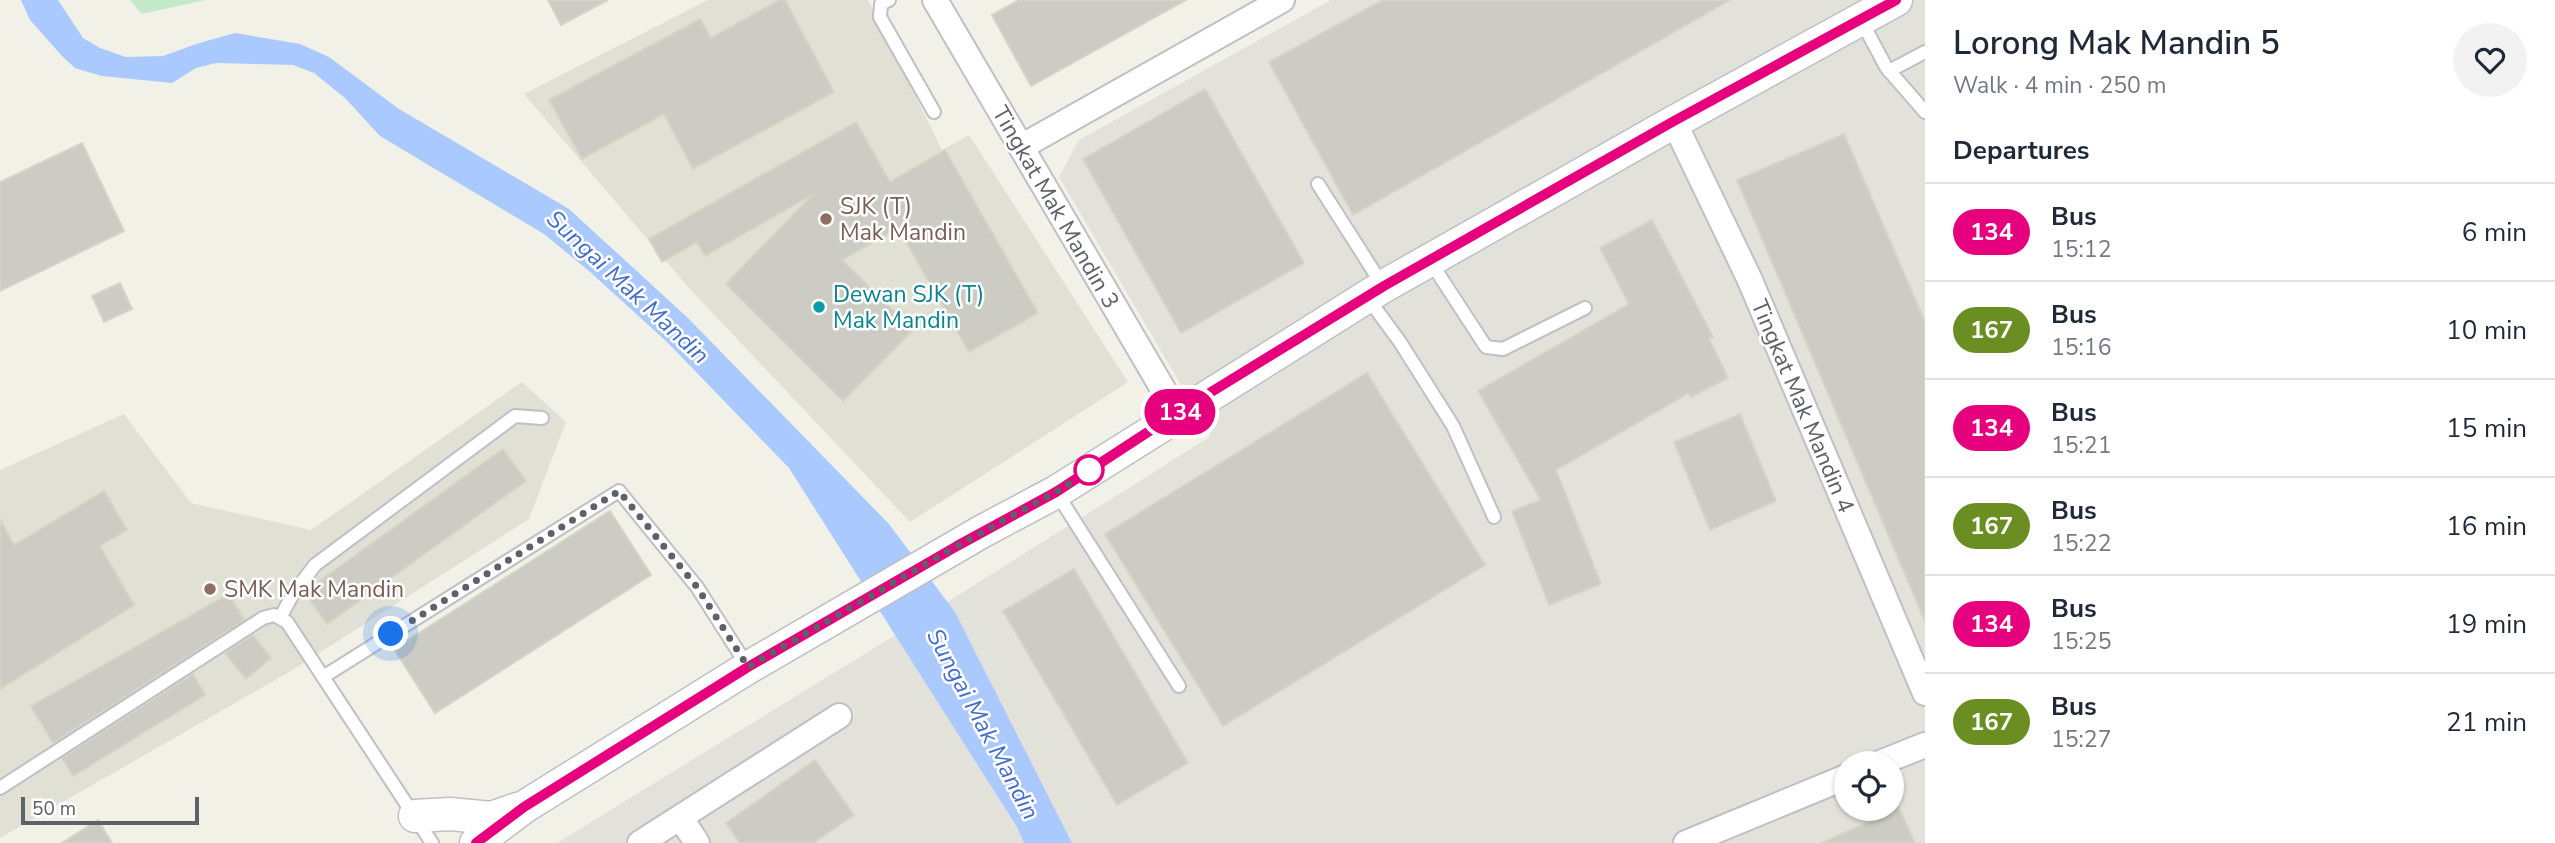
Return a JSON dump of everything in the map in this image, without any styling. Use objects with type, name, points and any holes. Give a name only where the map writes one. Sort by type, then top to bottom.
[{"type":"street","name":"Tingkat Mak Mandin 3","points":[[935,0],[1177,413]]},
{"type":"street","points":[[1021,146],[1282,0]]},
{"type":"street","points":[[476,843],[524,807],[748,667],[981,532],[1056,492],[1177,413],[1375,292],[1674,121],[1896,0]]},
{"type":"street","name":"Tingkat Mak Mandin 4","points":[[1674,121],[1749,278],[1925,693]]},
{"type":"street","points":[[640,843],[839,716]]},
{"type":"street","points":[[1904,753],[1925,745]]},
{"type":"street","points":[[1686,843],[1834,781]]},
{"type":"street","points":[[415,816],[450,814],[491,818],[524,807]]},
{"type":"street","points":[[681,818],[697,843]]},
{"type":"lane","points":[[889,0],[881,4],[880,17],[934,113]]},
{"type":"lane","points":[[1860,20],[1889,71],[1925,112]]},
{"type":"lane","points":[[1889,71],[1925,52]]},
{"type":"lane","points":[[1318,184],[1400,342],[1453,426],[1494,517]]},
{"type":"lane","points":[[1430,261],[1486,347],[1503,349],[1586,308]]},
{"type":"lane","points":[[280,618],[293,594],[315,565],[515,416],[542,418]]},
{"type":"lane","points":[[323,677],[619,491],[697,587],[748,667]]},
{"type":"lane","points":[[1056,492],[1179,687]]},
{"type":"lane","points":[[0,788],[263,618],[274,615],[287,622],[432,843]]},
{"type":"shaded area","name":"SJK (T) Mak Mandin","points":[[708,0],[868,0],[942,150],[969,135],[1128,382],[910,522],[688,287],[524,94]]},
{"type":"shaded area","points":[[1331,0],[1925,0],[1925,843],[557,843],[884,642],[1211,436],[1059,177],[1079,140]]},
{"type":"shaded area","name":"SMK Mak Mandin","points":[[522,382],[566,422],[529,519],[291,671],[0,838],[0,470],[124,414],[191,503],[311,530]]},
{"type":"green space","points":[[130,0],[205,0],[142,14]]},
{"type":"water","name":"Sungai Mak Mandin","points":[[21,0],[58,0],[83,38],[100,48],[126,57],[163,56],[235,33],[300,44],[329,57],[399,109],[569,209],[688,318],[889,524],[955,612],[1072,843],[1024,843],[1017,827],[789,468],[667,342],[544,234],[380,136],[345,98],[314,73],[293,65],[216,63],[196,68],[172,83],[102,76],[75,68],[62,56],[30,20]]},
{"type":"building","points":[[548,0],[608,0],[561,25]]},
{"type":"building","points":[[779,0],[785,0],[834,92],[693,169],[664,114],[582,159],[549,100],[700,19],[711,38]]},
{"type":"building","points":[[1019,0],[1186,0],[1031,86],[992,15]]},
{"type":"building","points":[[1383,0],[1730,0],[1353,215],[1269,62]]},
{"type":"building","points":[[1205,89],[1304,263],[1181,333],[1083,159]]},
{"type":"building","points":[[856,122],[890,182],[945,150],[1038,313],[969,352],[898,228],[842,260],[913,330],[843,401],[726,284],[812,195],[705,256],[697,242],[662,262],[649,239]]},
{"type":"building","points":[[1844,134],[1925,322],[1925,621],[1737,180]]},
{"type":"building","points":[[82,143],[124,231],[0,291],[0,182]]},
{"type":"building","points":[[1652,220],[1713,337],[1709,339],[1728,378],[1691,397],[1689,393],[1556,470],[1601,584],[1549,605],[1512,511],[1541,500],[1478,391],[1629,304],[1600,248]]},
{"type":"building","points":[[120,283],[132,309],[104,322],[92,296]]},
{"type":"building","points":[[1367,373],[1485,565],[1223,726],[1105,534]]},
{"type":"building","points":[[1740,414],[1776,501],[1710,530],[1674,442]]},
{"type":"building","points":[[503,449],[526,481],[327,624],[305,593],[307,590]]},
{"type":"building","points":[[104,491],[127,530],[100,546],[134,605],[0,689],[0,519],[14,545]]},
{"type":"building","points":[[610,511],[651,575],[435,713],[394,649]]},
{"type":"building","points":[[1074,569],[1188,763],[1117,805],[1003,611]]},
{"type":"building","points":[[229,594],[244,620],[53,743],[31,706]]},
{"type":"building","points":[[253,635],[271,658],[246,679],[225,653]]},
{"type":"building","points":[[193,674],[205,695],[73,776],[62,758]]},
{"type":"building","points":[[815,760],[854,815],[813,843],[740,843],[726,823]]},
{"type":"building","points":[[1904,819],[1915,843],[1822,843],[1870,821]]},
{"type":"building","points":[[98,820],[112,843],[62,843]]},
{"type":"bus line","name":"134","points":[[476,843],[524,807],[748,667],[1056,492],[1177,413],[1384,286],[1674,121],[1896,0]]},
{"type":"place","name":"SJK (T) Mak Mandin","points":[[826,219]]},
{"type":"place","name":"Dewan SJK (T) Mak Mandin","points":[[819,307]]},
{"type":"place","name":"SMK Mak Mandin","points":[[210,589]]},
{"type":"route","points":[[391,634],[619,491],[697,587],[748,667],[1056,492],[1096,466],[1089,470]]}]
